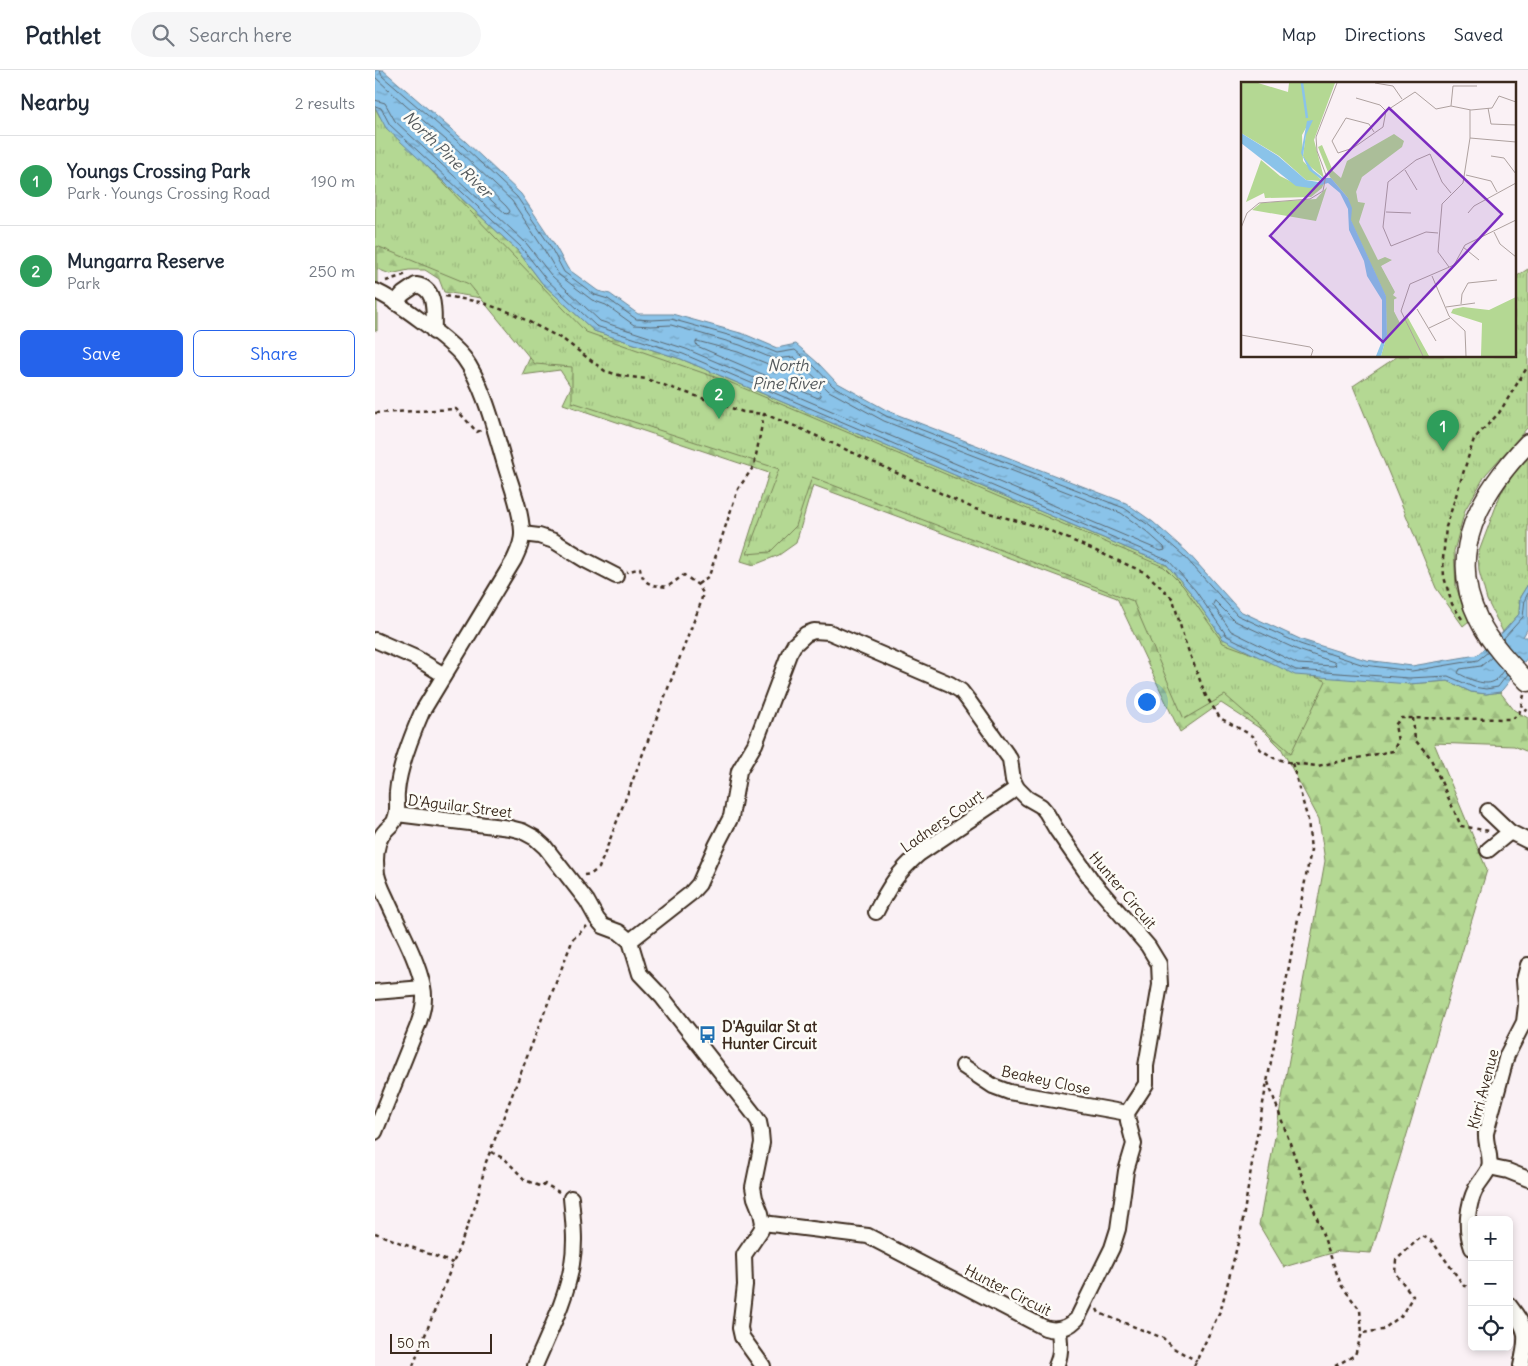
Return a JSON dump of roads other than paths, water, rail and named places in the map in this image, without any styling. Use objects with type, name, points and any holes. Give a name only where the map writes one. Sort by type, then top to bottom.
[{"type":"main road","points":[[1524,683],[1478,620],[1469,594],[1465,572],[1466,546],[1475,516],[1491,488],[1528,443]]},
{"type":"street","points":[[395,303],[403,294],[416,285],[423,286],[429,290],[432,296],[434,332]]},
{"type":"street","name":"D'Aguilar Street","points":[[375,291],[395,303],[434,332],[463,357],[472,371],[493,426],[519,510],[522,534],[520,547],[514,560],[422,712],[412,735],[397,792],[397,814],[509,828],[522,831],[535,838],[545,847],[587,900],[603,926],[625,936],[630,941]]},
{"type":"street","points":[[522,534],[554,540],[585,560],[616,576]]},
{"type":"street","points":[[763,1366],[742,1337],[740,1320],[745,1285],[744,1254],[761,1230],[763,1223],[753,1187],[762,1142],[759,1122],[662,997],[640,974],[630,941],[690,894],[699,884],[731,818],[739,771],[755,744],[789,654],[795,644],[806,634],[814,631],[829,632],[950,684],[961,691],[1010,759],[1013,780],[1017,788]]},
{"type":"street","points":[[375,640],[416,658],[445,675]]},
{"type":"street","name":"Ladners Court","points":[[876,912],[891,884],[907,864],[1017,788]]},
{"type":"street","name":"Hunter Circuit","points":[[763,1223],[868,1236],[1045,1328],[1059,1330],[1071,1325],[1077,1319],[1112,1248],[1118,1229],[1127,1171],[1134,1144],[1127,1113],[1146,1084],[1146,1066],[1160,985],[1159,964],[1148,946],[1088,876],[1056,829],[1047,812],[1037,802],[1022,794],[1017,788]]},
{"type":"street","points":[[1488,811],[1511,832],[1528,841]]},
{"type":"street","points":[[375,1132],[422,1012],[423,988],[414,960],[377,874],[377,847],[382,835],[395,821],[397,814]]},
{"type":"street","points":[[1488,850],[1511,832]]},
{"type":"street","name":"Kirri Avenue","points":[[1489,1166],[1486,1133],[1507,1055],[1524,1022],[1526,1005],[1523,980],[1528,965]]},
{"type":"street","points":[[375,992],[423,988]]},
{"type":"street","name":"Beakey Close","points":[[963,1066],[993,1086],[1009,1092],[1127,1113]]},
{"type":"street","points":[[1469,1216],[1471,1200],[1489,1166],[1528,1179]]},
{"type":"street","points":[[535,1366],[556,1316],[572,1265],[574,1241],[571,1198]]},
{"type":"street","points":[[1510,1306],[1523,1320],[1527,1335],[1521,1366]]},
{"type":"street","points":[[1056,1366],[1061,1349],[1059,1330]]},
{"type":"water","name":"North Pine River","points":[[375,70],[383,70],[466,142],[521,194],[553,242],[568,269],[598,291],[610,294],[638,314],[672,314],[744,334],[777,348],[796,344],[836,382],[888,411],[1126,503],[1153,522],[1187,552],[1240,611],[1302,640],[1366,660],[1412,666],[1477,655],[1503,632],[1519,614],[1520,597],[1528,584],[1528,628],[1523,637],[1528,637],[1528,657],[1500,692],[1486,694],[1471,692],[1448,681],[1409,684],[1295,675],[1223,639],[1191,593],[1167,565],[681,359],[594,331],[542,283],[518,251],[386,128],[375,107]]},
{"type":"place","name":"Mungarra Reserve","points":[[719,419]]},
{"type":"place","name":"Youngs Crossing Park","points":[[1443,451]]},
{"type":"place","name":"D'Aguilar St at Hunter Circuit","points":[[708,1035]]}]
